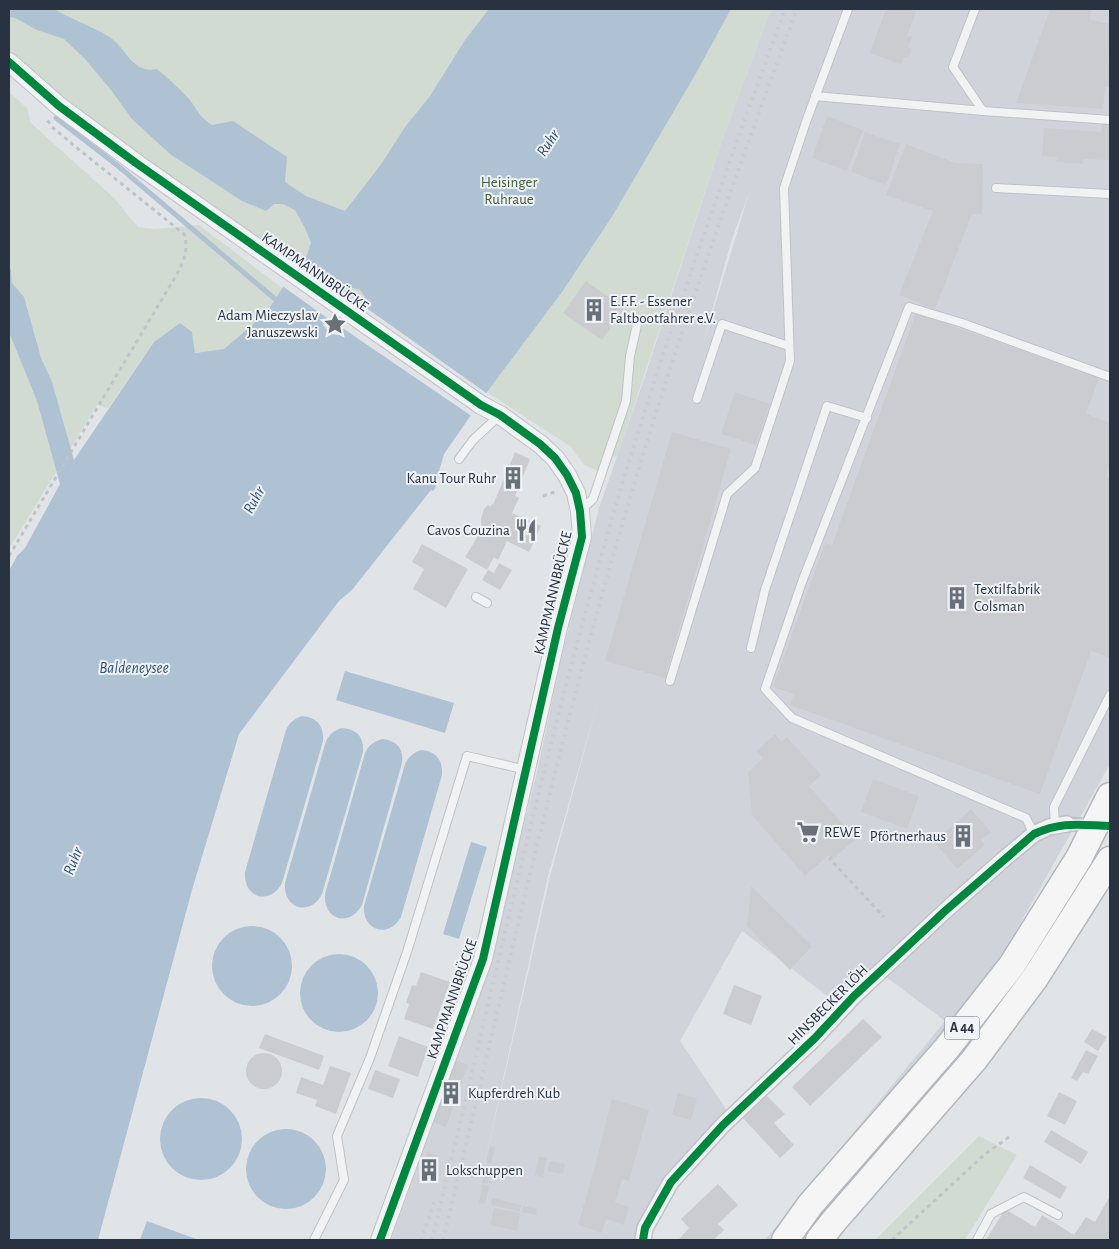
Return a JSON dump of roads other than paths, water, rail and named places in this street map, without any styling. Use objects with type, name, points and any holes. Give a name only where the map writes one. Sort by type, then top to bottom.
[{"type":"highway","name":"A 44","points":[[785,1240],[810,1205],[946,1048],[1012,965],[1079,858],[1110,796]]},
{"type":"highway","name":"A 44","points":[[820,1240],[834,1220],[974,1060],[1035,978],[1110,860]]},
{"type":"street","name":"KAMPMANNBRÜCKE","points":[[9,62],[60,106],[136,163],[481,405],[500,415],[540,444],[555,458],[572,484],[580,511],[582,537],[558,628],[483,959],[380,1240]]},
{"type":"street","name":"HINSBECKER LÖH","points":[[643,1240],[646,1228],[671,1182],[723,1125],[815,1038],[854,996],[945,911],[1034,834],[1049,827],[1061,825]]},
{"type":"lane","points":[[670,681],[727,494],[755,468],[790,361],[784,188],[815,96],[848,9]]},
{"type":"lane","points":[[975,9],[954,67],[983,111]]},
{"type":"lane","points":[[815,96],[1110,120]]},
{"type":"lane","points":[[996,188],[1110,194]]},
{"type":"lane","points":[[1034,834],[1026,818],[792,718],[765,690],[802,582],[909,307],[962,323],[1110,377]]},
{"type":"lane","points":[[698,400],[722,324],[789,346]]},
{"type":"lane","points":[[580,511],[593,499],[626,401],[630,356],[636,325]]},
{"type":"lane","points":[[751,648],[765,590],[827,406],[867,418]]},
{"type":"lane","points":[[460,459],[474,440],[500,415]]},
{"type":"lane","points":[[476,597],[487,603]]},
{"type":"lane","points":[[1061,825],[1054,806],[1110,694]]},
{"type":"lane","points":[[314,1240],[344,1180],[338,1136],[370,1058],[408,952],[467,756],[526,770]]},
{"type":"lane","points":[[977,1240],[991,1214],[1024,1197],[1058,1215]]},
{"type":"water","points":[[9,9],[55,9],[106,35],[117,43],[136,65],[149,70],[157,69],[185,95],[201,116],[212,125],[233,121],[287,157],[285,182],[306,196],[345,211],[382,163],[405,127],[430,96],[465,40],[489,9],[731,9],[695,75],[613,215],[562,292],[490,388],[444,454],[436,487],[433,491],[431,490],[352,590],[339,601],[239,734],[192,890],[98,1240],[9,1240],[9,571],[17,556],[25,548],[60,484],[37,401],[9,332],[9,266],[12,283],[24,297],[41,358],[52,382],[74,460],[154,342],[180,323],[192,332],[195,353],[224,349],[266,313],[298,264],[307,255],[311,243],[295,210],[283,204],[274,204],[266,211],[242,201],[170,154],[132,119],[85,59],[64,39],[37,30],[15,18],[9,17]],"holes":[[[350,287],[360,290],[365,297],[339,335],[331,334],[323,325]]]},
{"type":"water","points":[[345,671],[454,703],[445,733],[336,700]]},
{"type":"water","points":[[302,716],[316,720],[321,727],[323,741],[282,883],[271,895],[258,896],[248,888],[245,872],[286,730],[292,721]]},
{"type":"water","points":[[342,728],[356,732],[361,738],[363,752],[322,894],[311,906],[298,907],[288,899],[285,883],[326,741],[332,733]]},
{"type":"water","points":[[382,739],[391,741],[398,746],[402,753],[402,763],[362,905],[350,917],[338,918],[328,910],[325,903],[325,894],[365,753],[372,744]]},
{"type":"water","points":[[421,750],[431,752],[437,757],[440,761],[442,775],[401,917],[390,928],[377,929],[367,921],[364,906],[405,764],[412,755]]},
{"type":"water","points":[[471,842],[487,847],[459,939],[443,934]]},
{"type":"water","points":[[252,926],[267,929],[280,938],[289,951],[292,966],[289,981],[280,994],[267,1003],[252,1006],[237,1003],[224,994],[215,981],[212,966],[215,951],[224,938],[237,929]]},
{"type":"water","points":[[339,954],[354,957],[367,965],[375,978],[378,993],[375,1008],[367,1021],[354,1029],[339,1032],[324,1029],[311,1021],[303,1008],[300,993],[303,978],[311,965],[324,957]]},
{"type":"water","points":[[201,1098],[217,1102],[230,1110],[238,1123],[242,1139],[238,1155],[230,1168],[217,1176],[201,1180],[185,1176],[172,1168],[164,1155],[160,1139],[164,1123],[172,1110],[185,1102]]},
{"type":"water","points":[[286,1129],[301,1132],[314,1141],[323,1154],[326,1169],[323,1184],[314,1197],[301,1206],[286,1209],[271,1206],[258,1197],[249,1184],[246,1169],[249,1154],[258,1141],[271,1132]]},
{"type":"water","points":[[147,1221],[199,1240],[140,1240]]},
{"type":"waterway","points":[[56,118],[118,166],[275,299]]},
{"type":"tunnel","points":[[1067,824],[1110,826]]},
{"type":"railway","points":[[432,1240],[563,695],[613,515],[673,324],[785,9]]},
{"type":"railway","points":[[443,1240],[552,786],[599,605],[644,451],[706,260],[797,9]]},
{"type":"railway","points":[[421,1240],[436,1198]]},
{"type":"place","name":"E.F.F. - Essener Faltbootfahrer e.V.","points":[[594,310]]},
{"type":"place","name":"Adam Mieczyslav Januszewski","points":[[335,324]]},
{"type":"place","name":"Kanu Tour Ruhr","points":[[513,478]]},
{"type":"place","name":"Cavos Couzina","points":[[526,530]]},
{"type":"place","name":"Textilfabrik Colsman","points":[[957,598]]},
{"type":"place","name":"REWE","points":[[808,832]]},
{"type":"place","name":"Pförtnerhaus","points":[[963,836]]},
{"type":"place","name":"Kupferdreh Kub","points":[[451,1093]]},
{"type":"place","name":"Lokschuppen","points":[[429,1170]]},
{"type":"water label","name":"Ruhr","points":[[548,143]]},
{"type":"water label","name":"Ruhr","points":[[254,500]]},
{"type":"water label","name":"Baldeneysee","points":[[134,668]]},
{"type":"water label","name":"Ruhr","points":[[73,861]]},
{"type":"park label","name":"Heisinger Ruhraue","points":[[509,190]]}]
